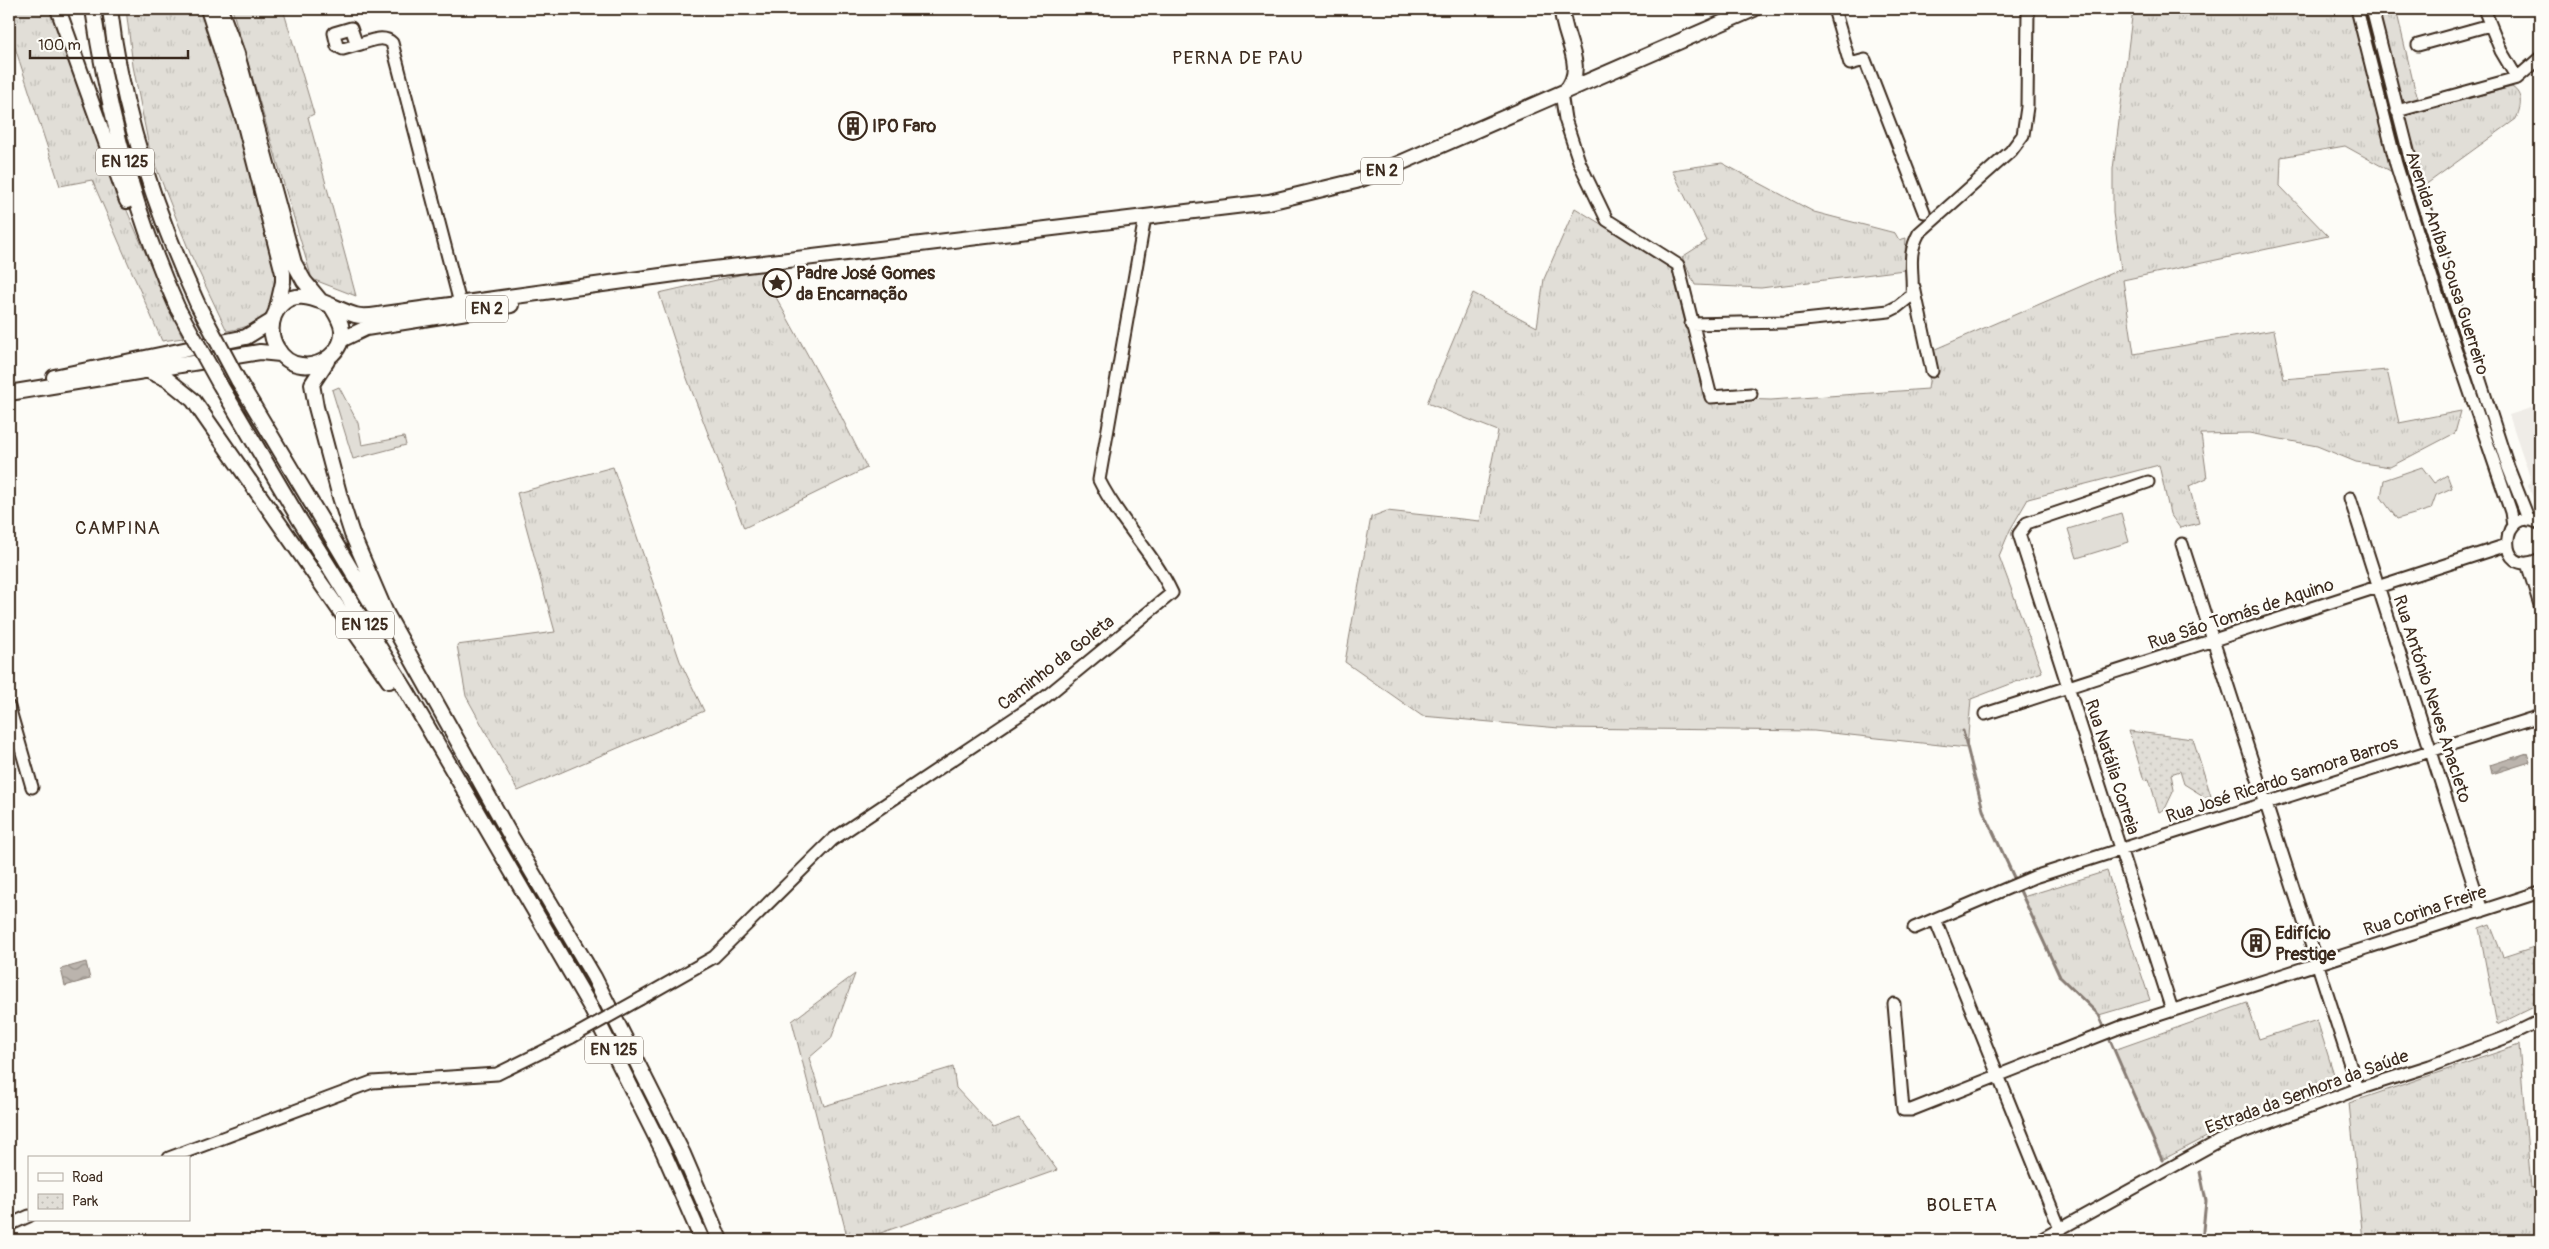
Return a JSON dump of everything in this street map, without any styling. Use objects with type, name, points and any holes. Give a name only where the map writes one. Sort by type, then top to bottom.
[{"type":"main road","points":[[58,9],[128,204],[156,259]]},
{"type":"main road","name":"EN 125","points":[[93,9],[100,59],[143,226],[178,310],[298,517],[406,690],[511,867],[623,1067],[702,1240]]},
{"type":"main road","name":"EN 125","points":[[110,9],[119,72],[142,158],[171,244],[198,305],[238,380],[354,576],[474,770],[594,977],[683,1154],[720,1240]]},
{"type":"main road","points":[[208,9],[244,121],[283,273],[283,282],[274,317],[272,337],[280,354]]},
{"type":"main road","points":[[220,9],[237,54],[294,263],[304,281],[325,303],[342,325],[338,345],[312,384],[340,497],[352,534],[386,613],[474,770]]},
{"type":"main road","name":"EN 2","points":[[9,386],[246,337],[274,317],[291,299],[301,296],[357,316],[1269,202],[1356,181],[1754,9]]},
{"type":"main road","points":[[1560,13],[1576,64],[1575,79],[1563,92]]},
{"type":"main road","points":[[1576,64],[1583,70],[1600,76]]},
{"type":"main road","name":"EN 2","points":[[9,393],[260,352],[280,354],[290,361],[310,366],[324,361],[338,345],[366,328],[535,301],[634,280]]},
{"type":"main road","points":[[146,370],[167,379],[193,400],[371,653],[511,867]]},
{"type":"street","points":[[1834,9],[1850,64],[1864,60],[1924,212]]},
{"type":"street","points":[[1932,371],[1913,282],[1910,260],[1913,245],[1919,233],[2011,151],[2023,134],[2026,107],[2028,9]]},
{"type":"street","name":"Avenida Aníbal Sousa Guerreiro","points":[[2357,9],[2396,164],[2442,310],[2511,512],[2513,526]]},
{"type":"street","name":"Avenida Aníbal Sousa Guerreiro","points":[[2372,9],[2397,112],[2436,246],[2508,466],[2529,520]]},
{"type":"street","points":[[2484,9],[2501,51],[2517,78]]},
{"type":"street","points":[[2418,45],[2490,25]]},
{"type":"street","points":[[357,45],[380,38],[388,39],[392,43],[460,303]]},
{"type":"street","points":[[2397,112],[2517,78],[2540,58]]},
{"type":"street","points":[[1563,92],[1566,119],[1595,197],[1607,220],[1678,265],[1691,324],[1711,397],[1751,394]]},
{"type":"street","name":"Caminho da Goleta","points":[[174,1156],[372,1082],[497,1074],[572,1037],[640,999],[714,957],[832,840],[1043,699],[1172,592],[1163,574],[1110,505],[1099,480],[1145,218]]},
{"type":"street","points":[[1691,324],[1785,322],[1889,310],[1901,304],[1912,295],[1913,282]]},
{"type":"street","name":"Rua Natália Correia","points":[[2148,482],[2027,523],[2019,534],[2172,1010]]},
{"type":"street","name":"Rua António Neves Anacleto","points":[[2350,498],[2482,911]]},
{"type":"street","points":[[2540,524],[2529,520],[2513,526],[2508,533],[2507,546],[2514,558],[2527,563],[2540,559]]},
{"type":"street","points":[[2182,544],[2358,1089]]},
{"type":"street","name":"Rua São Tomás de Aquino","points":[[1985,714],[2507,546]]},
{"type":"street","points":[[2527,563],[2540,605]]},
{"type":"street","points":[[9,708],[32,787]]},
{"type":"street","name":"Rua José Ricardo Samora Barros","points":[[1914,928],[2029,878],[2540,716]]},
{"type":"street","name":"Rua Corina Freire","points":[[1894,1004],[1903,1110],[1911,1110],[2099,1034],[2540,892]]},
{"type":"street","points":[[1935,919],[2060,1229]]},
{"type":"street","name":"Estrada da Senhora da Saúde","points":[[2040,1240],[2219,1141],[2358,1089],[2447,1060],[2507,1037],[2540,1021]]},
{"type":"street","points":[[9,1224],[28,1216]]},
{"type":"shaded area","points":[[2540,405],[2540,514],[2528,486],[2531,480],[2509,415]]},
{"type":"green space","points":[[9,9],[52,9],[65,51],[96,134],[129,216],[183,338],[162,341],[92,180],[60,186],[9,29]]},
{"type":"green space","points":[[126,9],[201,9],[227,75],[275,268],[272,304],[261,319],[252,324],[227,331],[190,253],[150,152],[133,66]]},
{"type":"green space","points":[[232,9],[283,9],[314,114],[308,117],[356,296],[312,279]]},
{"type":"green space","points":[[2133,9],[2396,9],[2415,90],[2424,110],[2512,87],[2516,90],[2520,97],[2520,102],[2516,119],[2421,188],[2345,146],[2281,157],[2280,186],[2328,236],[2123,280],[2134,354],[2274,330],[2284,379],[2387,370],[2399,423],[2461,411],[2455,433],[2390,467],[2356,462],[2317,446],[2249,433],[2201,434],[2207,478],[2189,486],[2199,523],[2180,528],[2170,514],[2159,465],[2028,499],[2010,530],[1999,556],[2042,672],[1971,699],[1967,748],[1814,731],[1559,728],[1422,716],[1345,662],[1371,517],[1387,511],[1480,521],[1498,431],[1427,403],[1473,293],[1537,327],[1544,279],[1575,208],[1671,267],[1704,398],[1771,400],[1928,389],[1933,350],[2121,269],[2113,213],[2113,169]]},
{"type":"green space","points":[[1722,163],[1814,212],[1895,233],[1899,240],[1906,238],[1904,270],[1761,288],[1695,285],[1682,257],[1707,241],[1672,170]]},
{"type":"green space","points":[[761,270],[837,408],[867,468],[744,528],[685,373],[659,293]]},
{"type":"green space","points":[[339,387],[358,423],[362,445],[404,437],[406,445],[353,459],[332,390]]},
{"type":"green space","points":[[613,467],[680,661],[704,711],[518,791],[466,696],[457,645],[555,632],[517,493]]},
{"type":"green space","points":[[2422,467],[2434,483],[2447,475],[2452,488],[2436,495],[2431,509],[2397,519],[2381,497],[2384,480]]},
{"type":"green space","points":[[2121,513],[2129,542],[2077,558],[2068,529]]},
{"type":"green space","points":[[2129,731],[2193,739],[2211,796],[2205,797],[2184,784],[2180,771],[2171,774],[2174,790],[2165,809],[2159,812],[2149,779],[2144,780]]},
{"type":"green space","points":[[2107,871],[2150,1000],[2099,1015],[2060,977],[2023,897]]},
{"type":"green space","points":[[2490,924],[2503,957],[2540,945],[2540,1004],[2497,1025],[2479,928]]},
{"type":"green space","points":[[855,974],[831,1039],[809,1058],[824,1106],[953,1067],[956,1088],[993,1128],[1019,1118],[1057,1170],[861,1240],[848,1240],[792,1021]]},
{"type":"green space","points":[[2247,1003],[2259,1039],[2317,1020],[2337,1084],[2253,1113],[2162,1160],[2114,1050]]},
{"type":"green space","points":[[2519,1045],[2531,1188],[2540,1186],[2540,1240],[2363,1240],[2349,1103]]},
{"type":"water","points":[[2527,753],[2530,762],[2492,774],[2490,765]]},
{"type":"water","points":[[86,962],[90,979],[65,986],[61,969]]},
{"type":"waterway","points":[[1963,731],[1983,810],[2060,977],[2099,1015],[2162,1160]]},
{"type":"waterway","points":[[2200,1172],[2206,1201],[2202,1240]]},
{"type":"place","name":"IPO Faro","points":[[853,126]]},
{"type":"place","name":"Padre José Gomes da Encarnação","points":[[777,283]]},
{"type":"place","name":"Edifício Prestige","points":[[2256,943]]},
{"type":"district","name":"PERNA DE PAU","points":[[1238,58]]},
{"type":"district","name":"CAMPINA","points":[[118,528]]},
{"type":"district","name":"BOLETA","points":[[1962,1205]]}]
